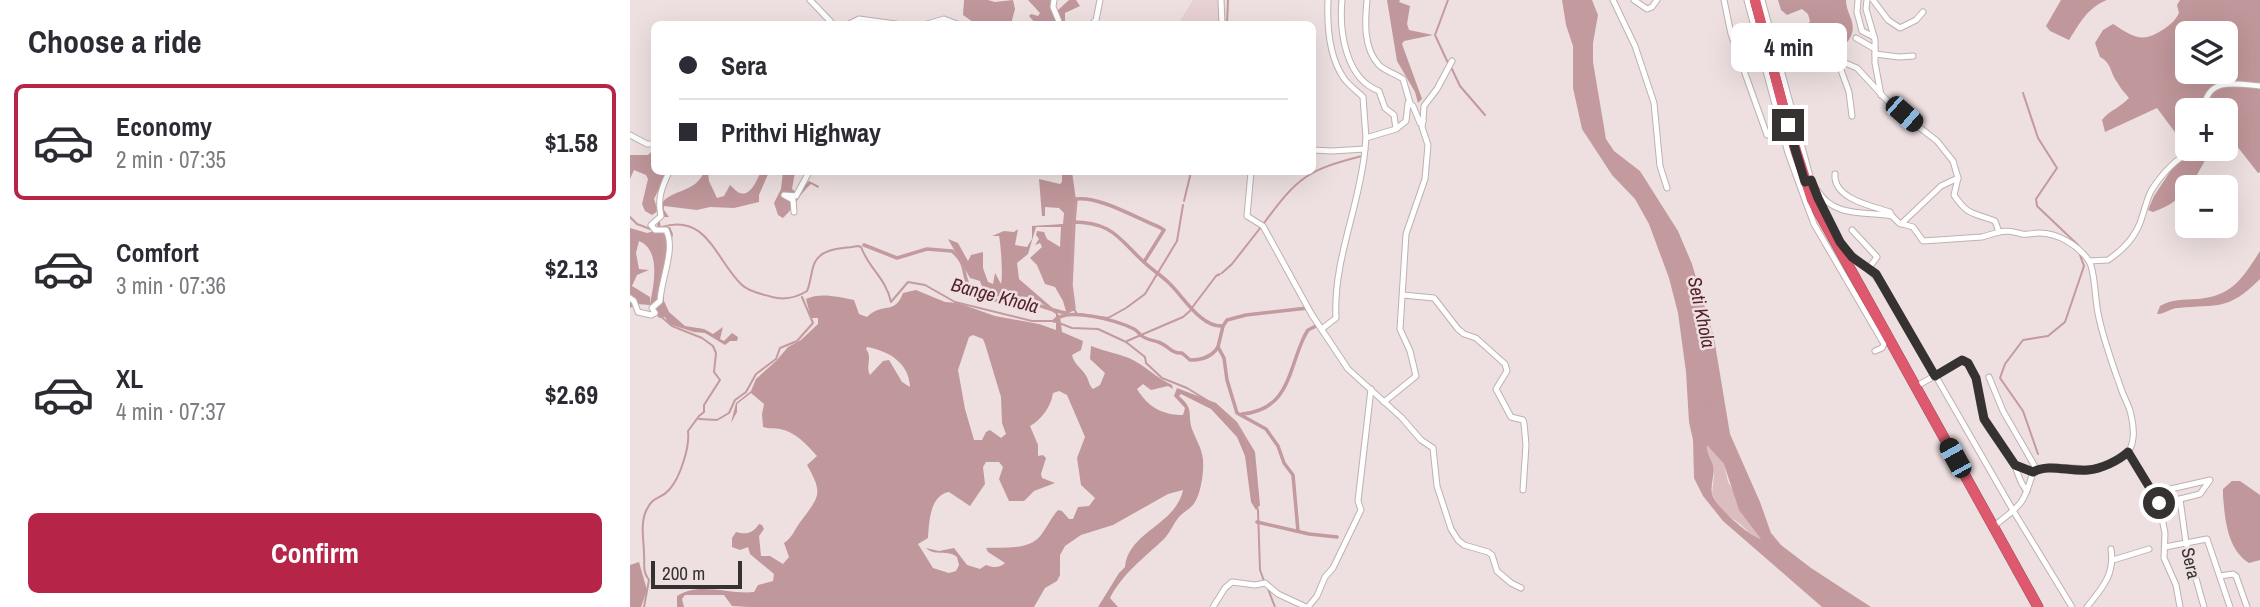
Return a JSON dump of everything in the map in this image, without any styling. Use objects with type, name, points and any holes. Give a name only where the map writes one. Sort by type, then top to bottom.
[{"type":"highway","points":[[1755,0],[1776,65],[1789,140],[1810,183],[1821,218],[2036,606]]},
{"type":"street","points":[[810,0],[830,21]]},
{"type":"street","points":[[1054,0],[1053,7],[1059,21]]},
{"type":"street","points":[[1095,21],[1100,0]]},
{"type":"street","points":[[1221,0],[1222,21]]},
{"type":"street","points":[[1323,328],[1336,317],[1335,298],[1340,258],[1363,174],[1366,138],[1363,97],[1342,76],[1327,26],[1328,0]]},
{"type":"street","points":[[1342,0],[1341,15],[1350,61],[1366,85],[1380,91],[1385,108],[1394,114],[1396,129]]},
{"type":"street","points":[[1367,0],[1365,19],[1369,46],[1379,65],[1403,79],[1417,120],[1420,123],[1423,121]]},
{"type":"street","points":[[1613,0],[1635,46],[1654,103],[1660,166],[1667,188]]},
{"type":"street","points":[[1634,0],[1649,9],[1657,0]]},
{"type":"street","points":[[1724,0],[1731,34],[1767,135]]},
{"type":"street","points":[[1747,0],[1789,140],[1796,178],[1814,224],[1884,344],[1875,351]]},
{"type":"street","points":[[1762,0],[1776,65],[1810,183],[1840,242],[1852,257],[1869,268],[1885,288],[2072,607]]},
{"type":"street","points":[[1858,0],[1857,12],[1862,31],[1874,37]]},
{"type":"street","points":[[1867,0],[1866,9],[1874,37],[1881,95]]},
{"type":"street","points":[[1873,0],[1888,20],[1900,28],[1916,20],[1923,12]]},
{"type":"street","points":[[855,21],[874,21]]},
{"type":"street","points":[[1856,38],[1875,52],[1899,57],[1913,56]]},
{"type":"street","points":[[1776,65],[1826,55],[1857,68],[1881,95],[1937,141],[1953,161],[1958,178],[1953,190],[1956,199],[1972,215],[1995,221],[1999,232]]},
{"type":"street","points":[[1837,58],[1849,92],[1852,116]]},
{"type":"street","points":[[1384,402],[1416,376],[1401,329],[1406,234],[1424,179],[1428,145],[1422,127],[1424,106],[1452,61]]},
{"type":"street","points":[[2208,98],[2216,87],[2229,83],[2260,86]]},
{"type":"street","points":[[1366,138],[1396,129],[1406,121],[1407,106],[1410,103]]},
{"type":"street","points":[[630,135],[651,144]]},
{"type":"street","points":[[1316,150],[1365,149]]},
{"type":"street","points":[[2088,261],[2108,260],[2128,242],[2142,219],[2150,192],[2175,161]]},
{"type":"street","points":[[1835,174],[1834,180],[1848,195],[1859,202],[1890,212],[1901,224],[1913,227],[1923,241],[1982,237],[2012,230],[2025,234],[2036,232],[2067,240],[2093,267],[2092,280],[2103,332],[2131,415],[2133,438],[2128,452],[2103,466],[2088,470],[2040,468],[2035,471],[2017,510],[1993,527]]},
{"type":"street","points":[[630,298],[638,312],[648,315],[655,313],[652,308],[660,301],[670,242],[666,230],[655,230],[651,225],[661,216],[658,204],[668,175]]},
{"type":"street","points":[[794,212],[793,200],[784,195],[796,196],[807,175]]},
{"type":"street","points":[[1251,175],[1247,216],[1263,226],[1312,314],[1348,369],[1402,418],[1421,440],[1433,448],[1437,486],[1451,529],[1458,540],[1464,545],[1492,555],[1497,571],[1521,588]]},
{"type":"street","points":[[1901,224],[1941,186],[1958,178]]},
{"type":"street","points":[[1810,183],[1832,207],[1856,213],[1872,212],[1892,216]]},
{"type":"street","points":[[1852,230],[1877,257],[1869,268]]},
{"type":"street","points":[[1403,295],[1434,298],[1458,329],[1476,338],[1505,365],[1507,371],[1496,388],[1511,417],[1524,423],[1526,445],[1523,490]]},
{"type":"street","points":[[1915,387],[1962,360],[1968,363],[1977,383],[1984,419],[2015,465],[2027,491]]},
{"type":"street","points":[[1989,377],[2003,411],[2035,471]]},
{"type":"street","points":[[1213,607],[1225,588],[1233,582],[1255,585],[1265,583],[1278,594],[1307,607],[1317,596],[1325,577],[1334,568],[1361,510],[1358,501],[1371,389]]},
{"type":"street","name":"Sera","points":[[2128,452],[2159,503],[2165,533],[2164,558],[2176,585],[2180,607]]},
{"type":"street","points":[[2015,465],[2035,471]]},
{"type":"street","points":[[2153,493],[2210,480],[2200,494],[2159,503]]},
{"type":"street","name":"Sera","points":[[2180,499],[2186,543],[2204,607]]},
{"type":"street","points":[[2165,547],[2207,539],[2230,607]]},
{"type":"street","points":[[2087,607],[2108,581],[2113,560],[2111,549]]},
{"type":"street","points":[[2113,560],[2149,549]]},
{"type":"street","points":[[2220,576],[2233,573],[2236,576],[2247,607]]},
{"type":"shaded area","points":[[964,0],[1013,0],[1015,9],[1012,21],[972,21],[963,15]]},
{"type":"shaded area","points":[[1028,0],[1051,0],[1054,17],[1058,16],[1058,10],[1069,0],[1076,0],[1080,6],[1065,13],[1065,21],[1033,21],[1029,16],[1038,16],[1040,13]]},
{"type":"shaded area","points":[[1193,0],[1225,0],[1226,21],[1180,21]]},
{"type":"shaded area","points":[[1387,0],[1400,0],[1399,2],[1410,6],[1407,24],[1409,30],[1433,35],[1404,41],[1402,44],[1422,99],[1418,103],[1415,92],[1397,61]]},
{"type":"shaded area","points":[[1778,0],[1846,0],[1853,27],[1851,37],[1840,48],[1831,52],[1828,38],[1808,42],[1804,31],[1810,21],[1808,14],[1802,9],[1787,15],[1781,10]]},
{"type":"shaded area","points":[[2061,0],[2107,0],[2089,12],[2069,40],[2050,31],[2046,26]]},
{"type":"shaded area","points":[[2180,0],[2260,0],[2260,172],[2258,173],[2238,147],[2238,98],[2175,98],[2175,132],[2157,108],[2105,132],[2102,120],[2129,98],[2107,62],[2100,57],[2095,43],[2103,30],[2113,24],[2138,37],[2150,36],[2169,26],[2179,13],[2177,5]]},
{"type":"shaded area","points":[[651,152],[651,175],[666,175],[654,199],[658,211],[652,215],[645,211],[642,204],[648,179],[646,175],[634,170],[630,179],[630,155],[648,155]]},
{"type":"shaded area","points":[[2177,161],[2204,161],[2196,175],[2175,175],[2175,200],[2153,212],[2148,210]]},
{"type":"shaded area","points":[[702,175],[708,175],[717,198],[724,196],[730,185],[744,194],[753,187],[759,175],[768,175],[759,195],[759,202],[734,208],[710,207],[697,210],[664,206],[669,217],[659,217],[661,228],[670,227],[673,234],[663,290],[669,312],[685,326],[704,329],[713,334],[723,327],[720,339],[724,341],[732,333],[738,337],[737,341],[730,341],[725,345],[705,333],[669,324],[665,317],[659,318],[650,305],[637,304],[630,308],[630,228],[647,233],[658,230],[657,215],[661,205],[674,194],[691,187]],"holes":[[[639,241],[651,252],[654,268],[650,304],[650,297],[632,286],[637,275],[649,270],[639,269],[636,253]]]},
{"type":"shaded area","points":[[783,175],[794,175],[792,189],[797,193],[809,181],[819,186],[818,188],[811,184],[783,218],[778,215],[774,203],[781,189]]},
{"type":"shaded area","points":[[1062,175],[1072,175],[1076,200],[1070,287],[1073,308],[1076,311],[1066,311],[1055,287],[1045,284],[1037,265],[1030,258],[1042,247],[1040,243],[1035,245],[1039,239],[1037,231],[1044,232],[1047,239],[1060,247],[1061,227],[1036,227],[1028,254],[1017,263],[1019,279],[1056,311],[1060,317],[1062,332],[1083,341],[1081,350],[1072,355],[1093,389],[1100,385],[1105,373],[1090,359],[1091,346],[1129,358],[1172,385],[1173,389],[1168,386],[1151,390],[1143,384],[1137,389],[1156,409],[1183,415],[1185,408],[1174,396],[1177,388],[1216,403],[1237,422],[1255,452],[1260,505],[1256,510],[1251,502],[1245,456],[1237,437],[1211,409],[1181,394],[1179,396],[1189,408],[1192,429],[1202,456],[1199,493],[1194,504],[1179,517],[1166,537],[1134,566],[1115,589],[1110,598],[1118,607],[1098,607],[1125,567],[1134,545],[1171,512],[1179,502],[1183,490],[1168,494],[1113,525],[1081,535],[1065,546],[1060,555],[1060,575],[1057,581],[1045,588],[1034,607],[749,607],[732,606],[724,595],[685,595],[682,599],[684,607],[677,607],[677,596],[695,589],[754,592],[758,585],[773,581],[774,574],[750,554],[748,547],[740,550],[732,547],[732,538],[736,532],[749,532],[759,524],[762,525],[764,529],[759,536],[761,556],[770,556],[783,564],[789,557],[784,543],[815,500],[817,488],[807,465],[817,456],[791,433],[763,427],[764,404],[751,393],[737,404],[737,412],[731,423],[736,403],[751,391],[756,379],[788,347],[801,340],[818,324],[818,318],[811,318],[806,299],[823,295],[854,300],[859,314],[867,317],[873,312],[896,304],[903,293],[916,290],[945,302],[958,303],[995,316],[1056,330],[1056,314],[1036,300],[1021,296],[994,296],[983,288],[980,281],[970,278],[948,239],[958,243],[968,261],[971,255],[983,252],[983,268],[988,282],[993,284],[995,273],[1001,284],[999,236],[992,236],[1018,229],[1015,245],[1027,247],[1032,239],[1032,226],[1063,224],[1064,213],[1059,208],[1045,207],[1045,216],[1042,216],[1039,179],[1060,184]],"holes":[[[973,335],[983,339],[1001,397],[1002,423],[1006,434],[1001,438],[990,430],[982,440],[974,440],[965,409],[958,370],[969,337]],[[867,347],[882,351],[901,364],[909,378],[910,387],[902,382],[889,360],[883,361],[870,375],[866,349]],[[1059,391],[1067,395],[1085,437],[1077,458],[1081,485],[1095,498],[1089,506],[1078,507],[1073,519],[1058,510],[1041,535],[1030,544],[986,548],[1005,563],[1001,566],[986,565],[980,569],[967,565],[954,548],[939,551],[926,548],[957,557],[959,565],[956,571],[949,573],[933,568],[918,544],[928,538],[934,504],[938,498],[949,492],[970,506],[985,484],[983,467],[986,462],[999,462],[1003,467],[999,479],[1009,501],[1024,501],[1034,491],[1055,483],[1042,478],[1046,458],[1043,455],[1038,456],[1038,445],[1030,426],[1045,413],[1053,393]]]},
{"type":"shaded area","points":[[2260,251],[2260,279],[2231,301],[2214,306],[2175,308],[2157,314],[2160,306],[2169,302],[2210,297],[2228,290],[2242,277]]},
{"type":"shaded area","points":[[1707,444],[1724,464],[1728,482],[1762,539],[1755,538],[1722,511],[1712,494],[1714,475],[1706,451]]},
{"type":"shaded area","points":[[2232,481],[2240,481],[2260,495],[2260,560],[2249,563],[2236,550],[2228,533],[2223,489]]},
{"type":"shaded area","points":[[639,562],[647,590],[641,607],[630,607],[630,565]]},
{"type":"water","points":[[1562,0],[1592,0],[1598,15],[1593,62],[1606,139],[1614,151],[1640,171],[1678,231],[1692,264],[1714,338],[1730,434],[1771,533],[1781,545],[1811,568],[1871,607],[1822,607],[1723,521],[1703,496],[1694,478],[1686,372],[1678,313],[1669,278],[1649,224],[1635,199],[1612,175],[1582,129],[1573,88],[1573,46]],"holes":[[[1707,445],[1724,464],[1739,510],[1761,539],[1741,527],[1712,494],[1713,466]]]},
{"type":"waterway","points":[[1227,21],[1228,0]]},
{"type":"waterway","points":[[1448,0],[1435,35],[1448,63]]},
{"type":"waterway","points":[[1451,67],[1460,86],[1485,115]]},
{"type":"waterway","points":[[2023,93],[2038,138],[2057,168],[2036,199],[2037,206],[2078,245]]},
{"type":"waterway","points":[[1316,171],[1362,156]]},
{"type":"waterway","points":[[1184,201],[1190,175]]},
{"type":"waterway","points":[[1264,223],[1295,185],[1310,175]]},
{"type":"waterway","points":[[1074,222],[1076,199],[1086,199],[1107,204],[1159,227],[1164,230],[1144,262]]},
{"type":"waterway","points":[[1074,309],[1077,314],[1108,318],[1145,294],[1177,241],[1183,205]]},
{"type":"waterway","name":"Seti Khola","points":[[1652,212],[1673,251],[1675,264]]},
{"type":"waterway","name":"Bange Khola","points":[[630,217],[637,224],[653,230]]},
{"type":"waterway","points":[[864,245],[897,258],[927,249],[952,251],[961,261],[968,285],[984,298],[1034,304],[1066,313],[1074,308],[1071,285],[1074,222],[1091,224],[1107,229],[1117,236],[1169,283],[1200,317],[1207,322],[1223,326]]},
{"type":"waterway","name":"Bange Khola","points":[[662,227],[678,224],[701,233],[742,285],[772,297],[790,298],[807,291],[819,257],[828,251],[858,246],[885,286],[891,302],[908,282],[925,285],[955,302],[1032,321],[1054,321],[1072,328],[1098,329],[1126,342],[1145,357],[1146,363],[1162,378],[1187,388],[1218,407],[1240,429],[1250,458],[1258,510],[1260,570],[1264,581]]},
{"type":"waterway","points":[[1222,273],[1261,227]]},
{"type":"waterway","points":[[657,300],[664,251],[663,234]]},
{"type":"waterway","points":[[2038,454],[2023,411],[2000,378],[2005,364],[2023,340],[2048,336],[2065,322],[2084,266],[2080,255]]},
{"type":"waterway","points":[[1191,309],[1220,274]]},
{"type":"waterway","points":[[699,419],[717,420],[729,413],[735,400],[746,392],[756,374],[776,359],[780,348],[797,341],[813,323],[802,297]]},
{"type":"waterway","points":[[1298,531],[1293,475],[1266,429],[1237,413],[1227,380],[1224,358],[1218,347],[1227,320],[1246,315],[1308,308]]},
{"type":"waterway","points":[[1127,341],[1183,317],[1191,310]]},
{"type":"waterway","points":[[644,607],[649,580],[644,568],[644,516],[651,502],[666,493],[677,478],[686,454],[688,431],[704,412],[704,405],[720,380],[714,372],[716,353],[713,346],[702,338],[672,326],[658,314]]},
{"type":"waterway","points":[[1054,321],[1061,317],[1081,315],[1117,322],[1175,352],[1182,353],[1190,360],[1206,357],[1218,347]]},
{"type":"waterway","points":[[1242,414],[1258,411],[1279,396],[1305,335],[1308,330],[1320,324]]},
{"type":"waterway","name":"Seti Khola","points":[[1704,389],[1714,427]]},
{"type":"waterway","points":[[1257,522],[1309,534],[1337,537]]},
{"type":"waterway","name":"Bange Khola","points":[[1268,589],[1275,607]]},
{"type":"route","points":[[1788,125],[1805,182],[1811,180],[1840,242],[1852,257],[1876,274],[1935,376],[1962,360],[1968,363],[1976,378],[1980,410],[1984,419],[2015,465],[2033,472],[2040,468],[2088,470],[2103,466],[2128,452],[2159,503]]}]
